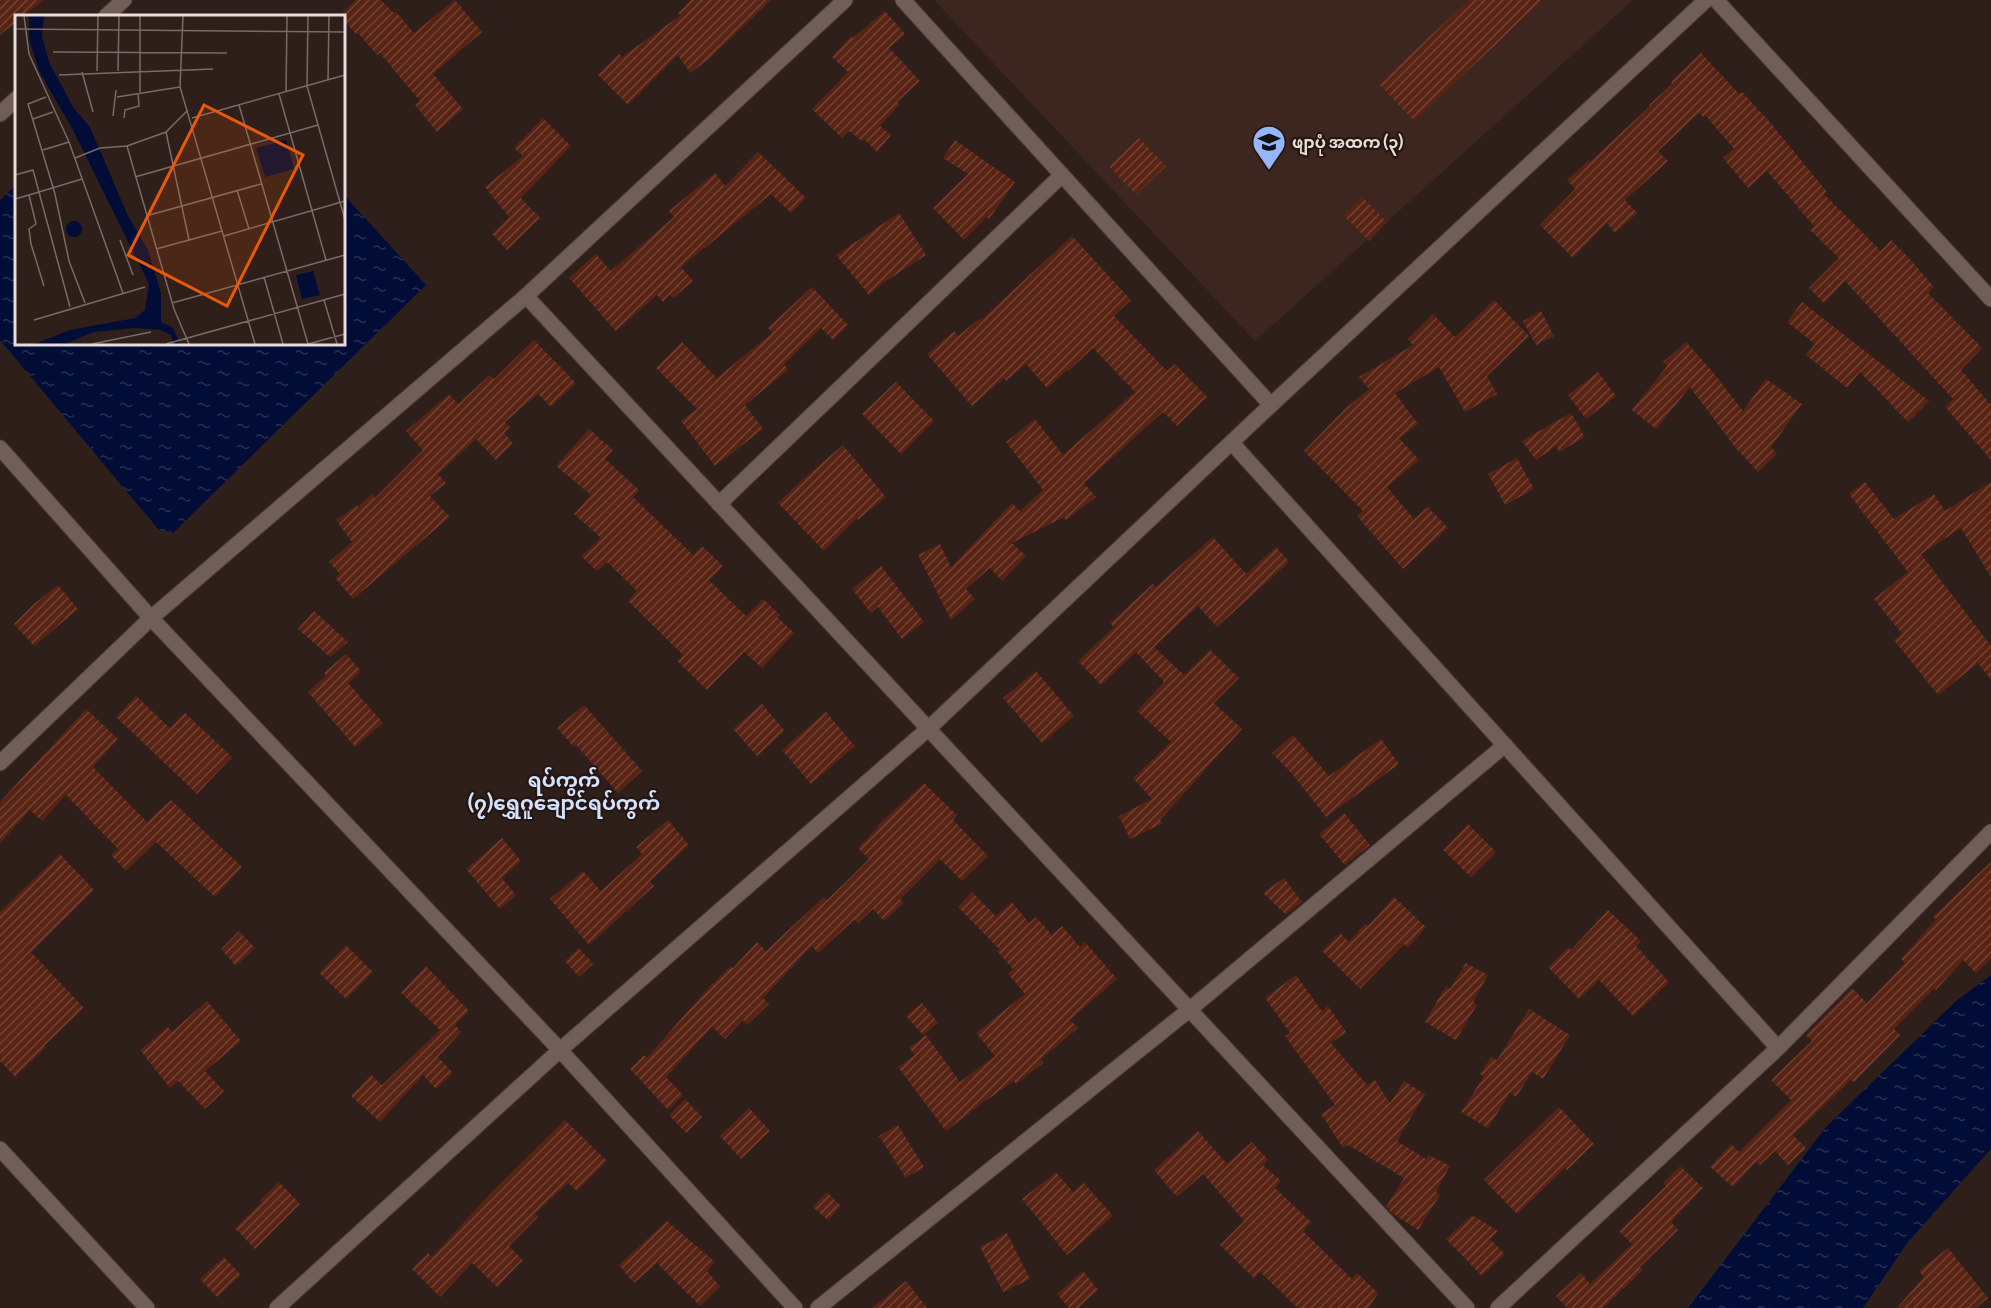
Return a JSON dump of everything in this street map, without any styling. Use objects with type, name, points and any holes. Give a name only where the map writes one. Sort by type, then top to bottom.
[{"type":"street","points":[[107,15],[124,0]]},
{"type":"street","points":[[0,763],[151,618],[526,296],[845,0]]},
{"type":"street","points":[[903,0],[1271,405]]},
{"type":"street","points":[[277,1308],[560,1050],[928,729],[1271,405],[1706,0]]},
{"type":"street","points":[[1716,0],[1991,299]]},
{"type":"street","points":[[0,114],[15,100]]},
{"type":"street","points":[[719,504],[1062,175]]},
{"type":"street","points":[[526,296],[1467,1308]]},
{"type":"street","points":[[1232,443],[1778,1048]]},
{"type":"street","points":[[0,448],[151,618],[560,1050],[795,1308]]},
{"type":"street","points":[[818,1308],[1189,1010],[1505,745]]},
{"type":"street","points":[[1498,1308],[1778,1048],[1991,831]]},
{"type":"street","points":[[0,1149],[147,1308]]},
{"type":"shaded area","name":"ဖျာပုံ အထက (၃)","points":[[934,0],[1631,0],[1632,1],[1255,341]]},
{"type":"water","points":[[15,186],[15,345],[345,345],[345,196],[426,285],[173,533],[158,529],[0,340],[0,200]]},
{"type":"water","points":[[1991,975],[1991,1149],[1908,1242],[1863,1308],[1688,1308],[1826,1127],[1956,1001]]},
{"type":"building","points":[[0,0],[44,0],[24,15],[15,15],[15,23],[0,35]]},
{"type":"building","points":[[356,0],[381,0],[394,13],[396,12],[414,33],[455,0],[482,32],[433,74],[463,109],[437,132],[415,105],[420,101],[380,53],[377,55],[345,22],[345,15],[340,15]]},
{"type":"building","points":[[691,0],[771,0],[709,59],[690,73],[678,55],[628,105],[598,75],[619,54],[622,57],[681,15],[678,13]]},
{"type":"building","points":[[1469,0],[1543,0],[1414,121],[1379,84]]},
{"type":"building","points":[[885,11],[905,34],[889,48],[920,81],[897,102],[900,104],[880,126],[891,135],[877,152],[864,139],[862,141],[849,131],[842,138],[812,109],[848,72],[832,57],[851,36],[853,38]]},
{"type":"building","points":[[1701,53],[1739,94],[1742,92],[1768,120],[1827,192],[1824,194],[1881,251],[1891,240],[1908,257],[1934,287],[1928,293],[1982,348],[1961,370],[1991,405],[1991,460],[1945,407],[1953,399],[1845,281],[1824,303],[1809,288],[1839,258],[1810,230],[1814,226],[1767,171],[1748,188],[1723,158],[1734,149],[1705,115],[1703,117],[1699,113],[1658,151],[1668,161],[1625,200],[1637,213],[1615,233],[1607,223],[1573,258],[1540,225],[1575,189],[1567,180],[1589,160],[1590,162],[1650,106]]},
{"type":"building","points":[[543,118],[571,146],[521,198],[540,218],[507,250],[492,234],[509,217],[485,187],[523,156],[514,148]]},
{"type":"building","points":[[1139,138],[1166,166],[1136,195],[1109,166]]},
{"type":"building","points":[[955,140],[1015,182],[989,219],[987,217],[964,240],[933,208],[968,174],[943,158]]},
{"type":"building","points":[[758,152],[806,198],[791,213],[771,194],[681,267],[693,281],[673,298],[669,295],[663,302],[657,295],[616,331],[569,278],[596,254],[611,271],[674,217],[669,211],[715,173],[725,186]]},
{"type":"building","points":[[1362,197],[1387,222],[1369,241],[1344,216]]},
{"type":"building","points":[[899,213],[926,255],[869,295],[836,255]]},
{"type":"building","points":[[1072,236],[1131,300],[1114,316],[1167,371],[1175,364],[1207,397],[1177,426],[1163,412],[1084,483],[1096,497],[1066,520],[1064,517],[1012,543],[1026,556],[1002,581],[990,568],[966,589],[975,599],[951,620],[918,555],[940,544],[951,567],[1012,503],[1020,511],[1043,490],[1006,442],[1035,419],[1063,455],[1135,392],[1093,348],[1047,388],[1026,364],[1006,381],[1004,378],[972,406],[927,354],[954,331],[958,336],[979,319],[981,320]]},
{"type":"building","points":[[812,287],[848,325],[833,340],[821,328],[784,364],[788,370],[745,405],[763,429],[715,466],[681,421],[697,409],[656,368],[682,342],[717,378],[772,333],[768,328]]},
{"type":"building","points":[[1494,300],[1529,336],[1487,376],[1497,394],[1465,412],[1439,367],[1395,393],[1418,424],[1399,438],[1419,460],[1387,487],[1414,519],[1428,507],[1448,528],[1403,569],[1357,516],[1363,511],[1304,451],[1345,409],[1369,389],[1359,377],[1413,345],[1408,339],[1433,314],[1455,337]]},
{"type":"building","points":[[1802,302],[1929,401],[1908,422],[1860,372],[1847,388],[1806,355],[1815,344],[1787,322]]},
{"type":"building","points":[[1541,311],[1554,336],[1536,345],[1523,321]]},
{"type":"building","points":[[534,340],[576,383],[551,407],[538,394],[505,422],[510,427],[504,433],[513,443],[496,460],[476,439],[438,474],[446,483],[430,496],[450,517],[353,599],[335,578],[340,574],[329,562],[352,542],[336,520],[357,505],[358,507],[372,494],[375,498],[423,450],[406,431],[449,394],[458,404],[490,375],[494,379]]},
{"type":"building","points":[[1686,342],[1743,411],[1766,379],[1802,404],[1771,447],[1777,454],[1758,472],[1734,446],[1690,387],[1656,429],[1632,410],[1667,366],[1663,362]]},
{"type":"building","points":[[1598,372],[1616,396],[1586,419],[1568,395]]},
{"type":"building","points":[[896,382],[934,421],[901,454],[862,414]]},
{"type":"building","points":[[1571,413],[1585,437],[1559,452],[1556,446],[1536,460],[1522,441]]},
{"type":"building","points":[[589,429],[613,450],[605,459],[639,490],[633,497],[693,555],[702,546],[723,566],[709,580],[746,616],[763,599],[794,633],[762,668],[744,652],[707,690],[677,661],[683,655],[628,601],[637,591],[607,562],[597,571],[581,556],[601,538],[574,514],[591,495],[556,466]]},
{"type":"building","points":[[843,445],[886,497],[858,520],[857,518],[824,551],[778,503]]},
{"type":"building","points":[[1517,458],[1534,489],[1505,505],[1488,474]]},
{"type":"building","points":[[1865,482],[1894,519],[1934,494],[1945,511],[1991,482],[1991,577],[1961,528],[1921,554],[1991,646],[1991,680],[1978,663],[1938,695],[1894,640],[1902,634],[1874,599],[1908,572],[1849,494]]},
{"type":"building","points":[[1213,537],[1246,574],[1276,547],[1289,562],[1217,627],[1198,606],[1154,647],[1184,675],[1210,650],[1239,678],[1214,703],[1242,729],[1160,820],[1163,823],[1130,839],[1119,816],[1152,799],[1133,778],[1171,742],[1137,711],[1164,682],[1136,652],[1101,685],[1078,661],[1114,627],[1110,623],[1153,584],[1156,587]]},
{"type":"building","points":[[881,566],[924,622],[902,639],[878,607],[871,613],[852,589]]},
{"type":"building","points":[[58,585],[78,609],[34,646],[14,624]]},
{"type":"building","points":[[314,611],[348,642],[330,657],[298,629]]},
{"type":"building","points":[[346,654],[361,671],[348,683],[383,723],[355,747],[308,692],[326,676],[324,673]]},
{"type":"building","points":[[1036,671],[1074,716],[1042,743],[1003,698]]},
{"type":"building","points":[[136,696],[170,728],[185,713],[232,757],[197,794],[116,717]]},
{"type":"building","points":[[762,704],[785,731],[757,756],[733,729]]},
{"type":"building","points":[[584,705],[642,771],[618,793],[576,745],[574,747],[557,728]]},
{"type":"building","points":[[86,709],[118,739],[93,767],[147,822],[171,800],[242,867],[215,897],[156,842],[126,871],[111,855],[118,849],[66,795],[42,821],[30,810],[0,843],[0,802]]},
{"type":"building","points":[[826,712],[855,746],[811,784],[782,750]]},
{"type":"building","points":[[1293,735],[1329,776],[1381,739],[1399,764],[1326,817],[1294,776],[1272,753]]},
{"type":"building","points":[[924,783],[957,815],[953,820],[988,856],[962,881],[940,859],[900,899],[904,903],[884,921],[873,909],[858,923],[854,920],[818,953],[812,946],[763,998],[769,1004],[747,1025],[743,1020],[725,1039],[712,1027],[666,1077],[683,1095],[668,1110],[630,1069],[644,1055],[647,1058],[709,987],[731,966],[733,968],[757,942],[766,951],[824,897],[827,900],[850,878],[869,859],[858,848],[877,826]]},
{"type":"building","points":[[1344,813],[1370,845],[1345,865],[1319,834]]},
{"type":"building","points":[[668,820],[689,845],[650,881],[654,886],[589,945],[550,899],[583,871],[601,891],[642,854],[636,847]]},
{"type":"building","points":[[1468,824],[1496,852],[1471,877],[1443,850]]},
{"type":"building","points":[[502,838],[521,861],[502,878],[516,895],[500,909],[466,869]]},
{"type":"building","points":[[60,854],[94,890],[31,952],[84,1008],[15,1077],[0,1061],[0,912]]},
{"type":"building","points":[[1991,862],[1991,959],[1976,973],[1963,960],[1936,990],[1934,988],[1894,1029],[1900,1035],[1854,1082],[1851,1080],[1793,1135],[1806,1148],[1788,1165],[1775,1151],[1760,1165],[1756,1162],[1733,1187],[1710,1167],[1731,1144],[1739,1152],[1791,1100],[1771,1080],[1812,1041],[1806,1035],[1852,988],[1867,1003],[1905,963],[1901,959],[1936,919],[1933,916]]},
{"type":"building","points":[[1284,878],[1302,902],[1286,915],[1263,893]]},
{"type":"building","points":[[972,892],[996,916],[1012,902],[1029,923],[1036,917],[1052,935],[1062,926],[1080,947],[1085,942],[1117,979],[1070,1020],[1078,1028],[1041,1059],[1043,1063],[1016,1084],[1014,1081],[981,1104],[946,1131],[898,1067],[915,1055],[909,1048],[926,1035],[960,1082],[995,1056],[976,1033],[1025,994],[1008,974],[1013,969],[997,951],[999,949],[958,907]]},
{"type":"building","points":[[1394,897],[1426,927],[1408,948],[1404,944],[1360,989],[1322,951],[1340,933],[1349,942],[1365,924],[1368,926]]},
{"type":"building","points":[[1608,910],[1641,941],[1636,946],[1669,982],[1633,1016],[1599,980],[1579,999],[1548,967],[1568,947],[1571,950]]},
{"type":"building","points":[[239,931],[255,948],[236,966],[221,949]]},
{"type":"building","points":[[346,945],[373,972],[346,999],[319,973]]},
{"type":"building","points":[[579,948],[593,964],[579,977],[565,961]]},
{"type":"building","points":[[1466,963],[1488,975],[1473,1002],[1477,1005],[1456,1040],[1425,1022],[1446,986],[1450,989]]},
{"type":"building","points":[[426,966],[469,1011],[455,1025],[461,1032],[438,1057],[453,1073],[436,1089],[423,1075],[380,1122],[351,1096],[371,1075],[382,1085],[440,1030],[401,993]]},
{"type":"building","points":[[1296,975],[1322,1011],[1328,1006],[1346,1032],[1331,1043],[1367,1085],[1375,1080],[1390,1103],[1404,1081],[1425,1094],[1397,1141],[1426,1159],[1429,1155],[1450,1166],[1436,1192],[1440,1195],[1418,1230],[1386,1207],[1404,1178],[1348,1145],[1343,1148],[1321,1114],[1335,1105],[1285,1036],[1290,1033],[1265,998]]},
{"type":"building","points":[[207,1001],[241,1041],[205,1071],[224,1091],[205,1109],[178,1081],[170,1088],[140,1050],[168,1027],[172,1032]]},
{"type":"building","points":[[922,1003],[938,1023],[923,1035],[906,1016]]},
{"type":"building","points":[[1529,1009],[1570,1035],[1543,1079],[1532,1072],[1516,1097],[1510,1093],[1488,1128],[1461,1112],[1484,1076],[1480,1074],[1491,1057],[1497,1060]]},
{"type":"building","points":[[685,1099],[702,1117],[686,1133],[669,1115]]},
{"type":"building","points":[[1559,1107],[1594,1144],[1517,1214],[1484,1180]]},
{"type":"building","points":[[749,1108],[770,1131],[741,1159],[720,1136]]},
{"type":"building","points":[[565,1120],[607,1161],[577,1191],[568,1183],[535,1214],[538,1217],[509,1246],[523,1260],[497,1287],[472,1263],[440,1297],[412,1269],[428,1253],[432,1257],[490,1194]]},
{"type":"building","points":[[898,1125],[924,1167],[906,1178],[879,1136]]},
{"type":"building","points":[[1198,1131],[1227,1164],[1252,1142],[1268,1160],[1263,1165],[1281,1181],[1275,1188],[1311,1222],[1303,1231],[1352,1279],[1357,1273],[1378,1293],[1369,1308],[1298,1308],[1260,1272],[1254,1278],[1220,1245],[1244,1221],[1203,1174],[1177,1197],[1154,1170]]},
{"type":"building","points":[[1680,1166],[1703,1188],[1671,1222],[1678,1230],[1640,1267],[1643,1270],[1603,1308],[1567,1308],[1556,1296],[1581,1273],[1590,1284],[1632,1244],[1619,1231],[1666,1186],[1663,1183]]},
{"type":"building","points":[[1056,1172],[1073,1192],[1084,1183],[1113,1216],[1067,1255],[1022,1199]]},
{"type":"building","points":[[279,1182],[300,1204],[255,1249],[235,1228]]},
{"type":"building","points":[[827,1192],[841,1206],[828,1220],[813,1207]]},
{"type":"building","points":[[1472,1215],[1498,1231],[1490,1239],[1505,1254],[1482,1276],[1446,1239]]},
{"type":"building","points":[[667,1221],[715,1262],[707,1271],[720,1286],[700,1306],[657,1263],[634,1283],[619,1265]]},
{"type":"building","points":[[1007,1233],[1030,1279],[1003,1292],[980,1247]]},
{"type":"building","points":[[1948,1248],[1988,1298],[1976,1308],[1897,1308],[1924,1277],[1919,1271]]},
{"type":"building","points":[[224,1257],[241,1275],[217,1297],[200,1279]]},
{"type":"building","points":[[1083,1271],[1098,1290],[1078,1308],[1069,1308],[1057,1294]]},
{"type":"building","points":[[906,1281],[927,1308],[872,1308]]},
{"type":"place","name":"ဖျာပုံ အထက (၃)","points":[[1269,171]]},
{"type":"district","name":"ရပ်ကွက် (၇)ရွှေဂူချောင်ရပ်ကွက်","points":[[564,792]]}]
